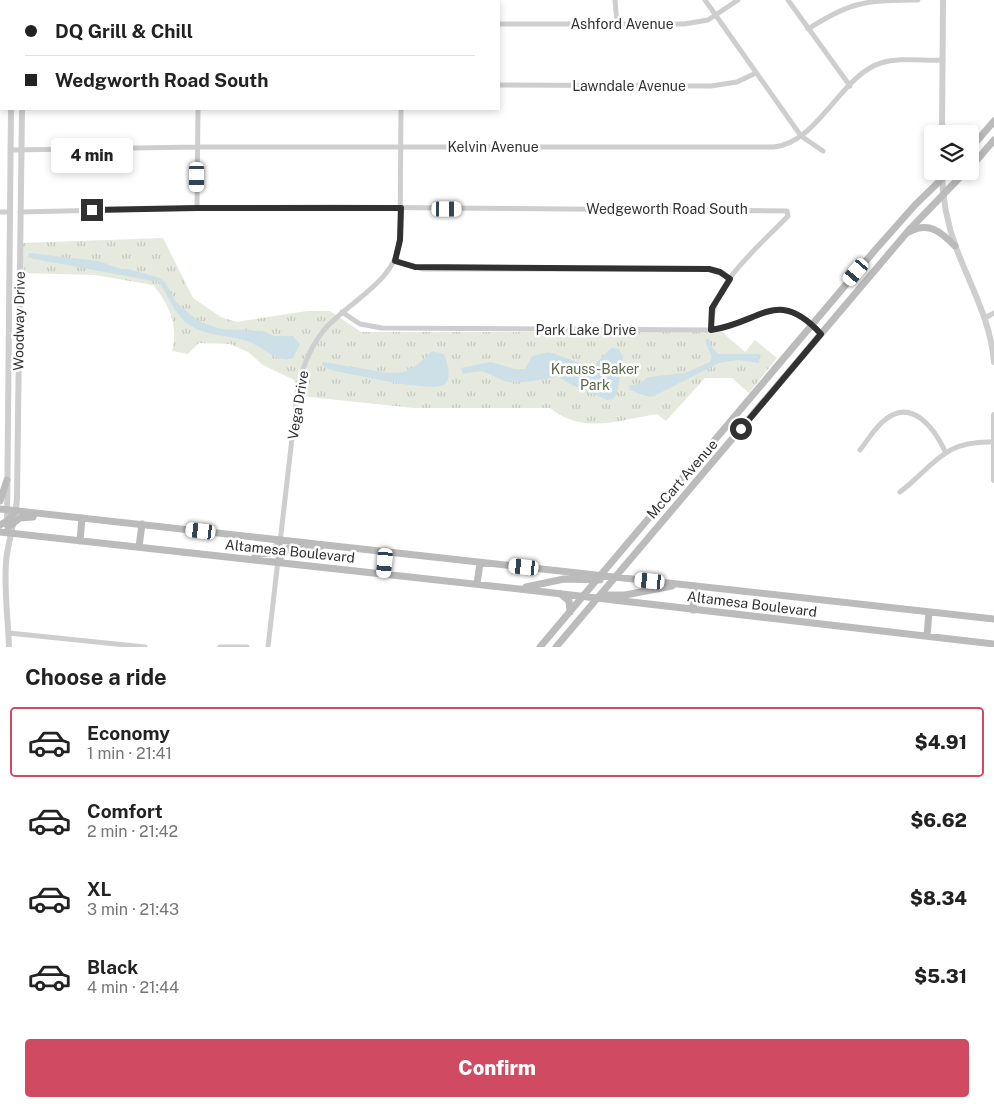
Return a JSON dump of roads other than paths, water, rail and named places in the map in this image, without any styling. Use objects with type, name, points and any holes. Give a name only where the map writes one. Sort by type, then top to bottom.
[{"type":"main road","points":[[979,138],[994,121]]},
{"type":"main road","points":[[979,158],[994,140]]},
{"type":"main road","name":"McCart Avenue","points":[[540,647],[866,261],[937,180]]},
{"type":"main road","name":"McCart Avenue","points":[[556,647],[904,234],[958,180]]},
{"type":"main road","points":[[904,234],[917,228],[932,228],[943,233],[955,246]]},
{"type":"main road","points":[[866,261],[876,269]]},
{"type":"main road","points":[[723,430],[732,440]]},
{"type":"main road","points":[[0,501],[7,480]]},
{"type":"main road","points":[[664,499],[673,508]]},
{"type":"main road","name":"Altamesa Boulevard","points":[[3,509],[386,551],[600,578],[615,577],[994,619]]},
{"type":"main road","points":[[8,525],[16,511]]},
{"type":"main road","points":[[8,525],[25,517],[61,516]]},
{"type":"main road","points":[[80,541],[82,518]]},
{"type":"main road","points":[[139,547],[142,524]]},
{"type":"main road","name":"Altamesa Boulevard","points":[[0,532],[8,525],[80,541],[583,597],[599,597],[810,624],[994,644]]},
{"type":"main road","points":[[230,557],[244,554],[266,555],[278,547],[281,540]]},
{"type":"main road","points":[[278,562],[282,554],[289,548],[317,549],[324,545]]},
{"type":"main road","points":[[384,574],[386,551]]},
{"type":"main road","points":[[477,584],[480,563]]},
{"type":"main road","points":[[519,589],[564,579],[600,578]]},
{"type":"main road","points":[[599,597],[625,595],[680,584]]},
{"type":"main road","points":[[693,610],[694,586]]},
{"type":"main road","points":[[561,594],[569,601],[570,612]]},
{"type":"main road","points":[[927,636],[929,612]]},
{"type":"street","points":[[615,0],[617,24]]},
{"type":"street","points":[[706,0],[801,136],[823,151]]},
{"type":"street","name":"Ashford Avenue","points":[[500,24],[684,24],[703,22],[738,0]]},
{"type":"street","points":[[788,0],[850,86]]},
{"type":"street","points":[[808,29],[832,13],[858,2],[918,0]]},
{"type":"street","points":[[942,125],[943,0]]},
{"type":"street","name":"Kelvin Avenue","points":[[11,150],[401,146],[774,147],[786,145],[801,136],[850,86],[880,63],[942,60]]},
{"type":"street","name":"Lawndale Avenue","points":[[500,85],[711,86],[737,82],[756,73]]},
{"type":"street","name":"Woodway Drive","points":[[9,647],[5,587],[8,525],[3,509],[7,480],[11,110]]},
{"type":"street","name":"Woodway Drive","points":[[16,511],[22,110]]},
{"type":"street","points":[[197,208],[198,110]]},
{"type":"street","name":"Vega Drive","points":[[268,647],[295,410],[302,371],[318,338],[342,312],[381,279],[395,261],[400,240],[401,110]]},
{"type":"street","points":[[942,180],[943,196],[955,246],[985,318],[994,362]]},
{"type":"street","points":[[10,204],[12,208],[20,212],[197,208],[401,208]]},
{"type":"street","name":"Wedgeworth Road South","points":[[401,208],[743,209],[787,211],[788,216],[730,279],[712,308],[711,330]]},
{"type":"street","points":[[0,212],[10,212],[15,215],[19,226]]},
{"type":"street","points":[[395,261],[423,269],[709,269],[720,272],[730,279]]},
{"type":"street","name":"Park Lake Drive","points":[[342,312],[360,324],[382,328],[711,330],[727,328],[762,313],[776,310],[792,311],[805,318],[821,334]]},
{"type":"street","points":[[985,318],[994,313]]},
{"type":"street","points":[[860,450],[886,420],[903,413],[914,415],[928,422],[945,452]]},
{"type":"street","points":[[994,415],[992,459],[994,480]]},
{"type":"street","points":[[900,492],[945,452],[963,444],[994,442]]},
{"type":"street","points":[[7,458],[18,458]]},
{"type":"street","points":[[9,634],[143,647]]},
{"type":"street","points":[[82,647],[83,640]]},
{"type":"street","points":[[220,647],[247,647]]},
{"type":"park label","name":"Krauss-Baker Park","points":[[595,378]]}]
